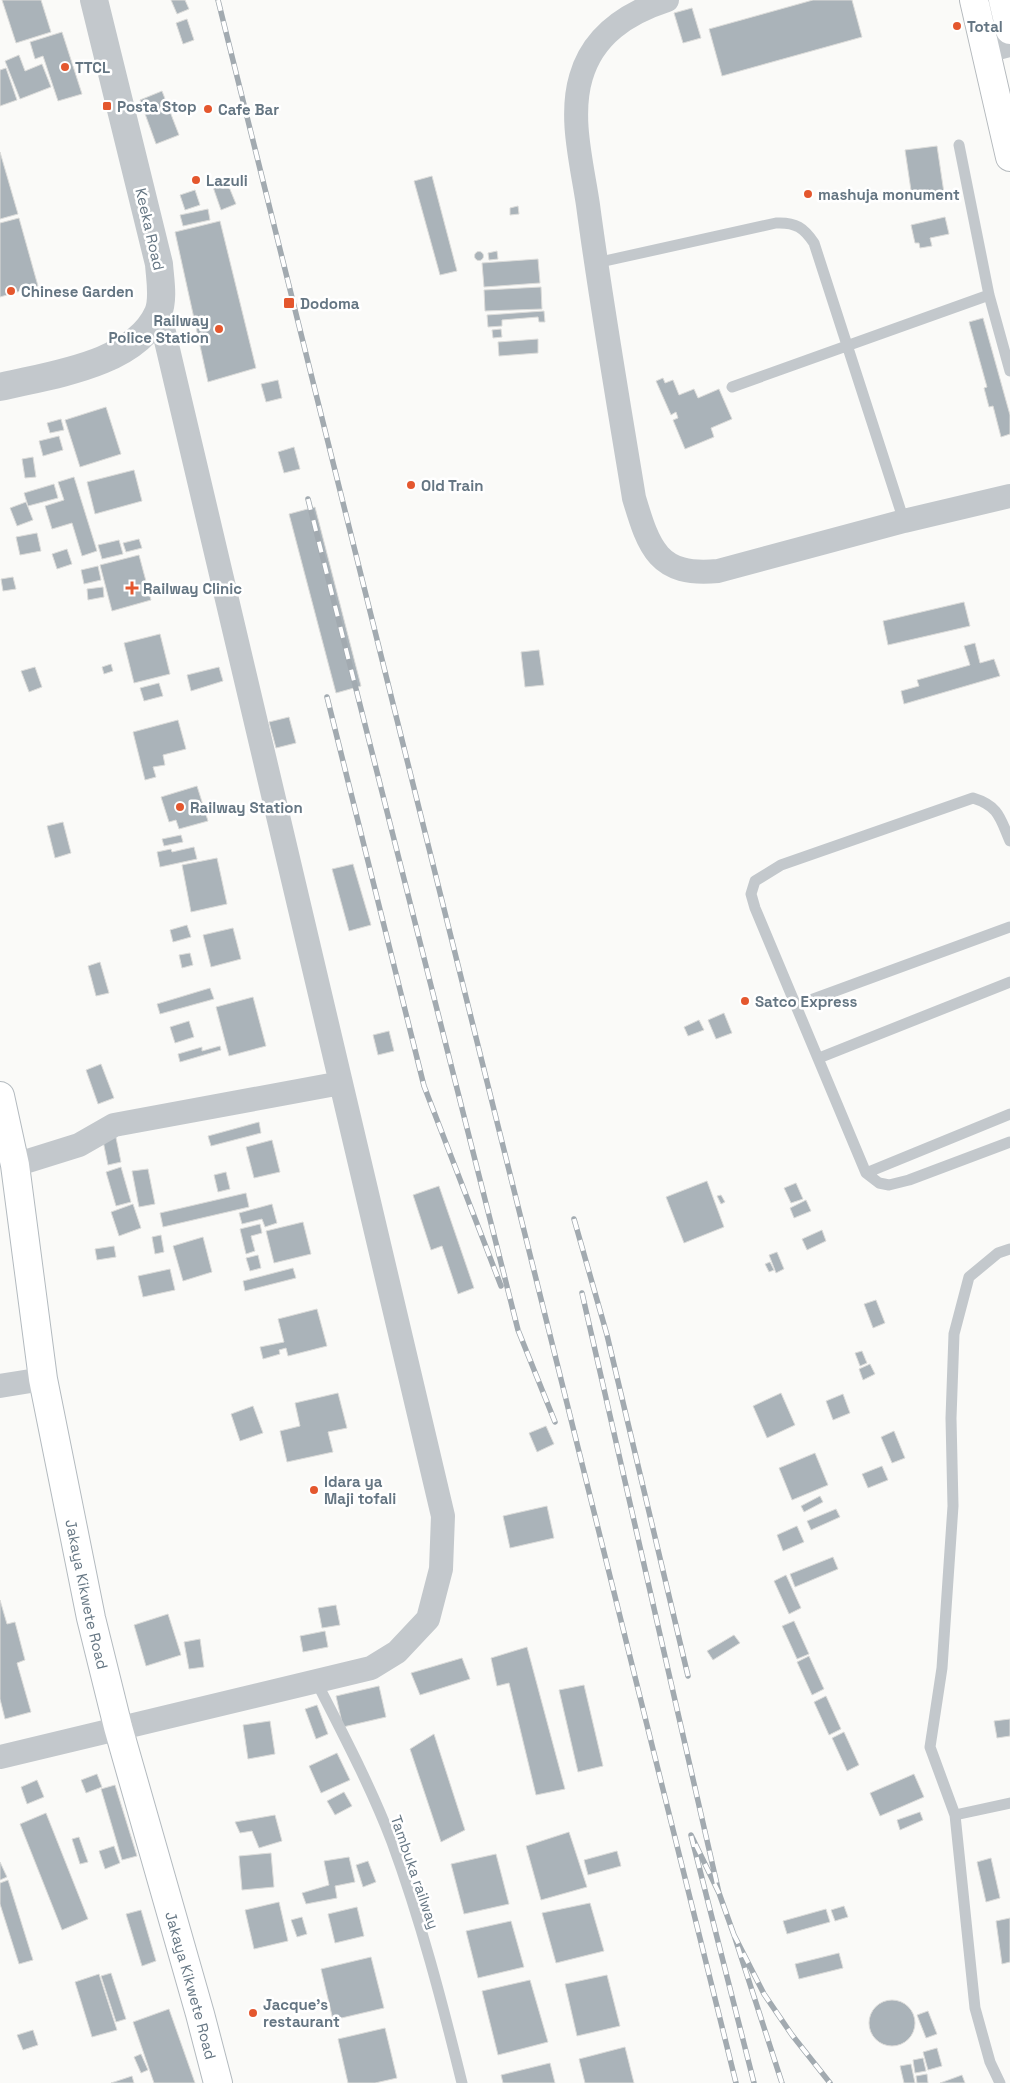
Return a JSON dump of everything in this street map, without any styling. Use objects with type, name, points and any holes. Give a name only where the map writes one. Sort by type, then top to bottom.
[{"type":"main road","points":[[974,0],[998,48],[1010,156]]},
{"type":"main road","points":[[1003,0],[1010,30]]},
{"type":"main road","name":"Jakaya Kikwete Road","points":[[0,1096],[15,1165],[43,1379],[91,1618],[118,1727],[198,2004],[218,2083]]},
{"type":"street","name":"Keeka Road","points":[[0,387],[87,365],[114,355],[137,340],[149,328],[159,311],[161,287],[159,264],[94,0]]},
{"type":"street","points":[[667,0],[626,18],[608,30],[592,50],[580,77],[575,115],[596,263],[634,498],[642,524],[657,552],[668,565],[695,573],[718,571],[904,521],[1010,496]]},
{"type":"street","points":[[0,1757],[118,1727],[371,1668],[397,1652],[428,1618],[441,1569],[443,1516],[159,311]]},
{"type":"street","points":[[15,1165],[79,1146],[114,1125],[341,1083]]},
{"type":"street","points":[[0,1386],[43,1379]]},
{"type":"lane","points":[[959,145],[989,295],[1010,371]]},
{"type":"lane","points":[[596,263],[776,223],[788,222],[806,231],[814,243],[904,521]]},
{"type":"lane","points":[[732,387],[989,295]]},
{"type":"lane","points":[[1010,841],[996,810],[987,803],[973,798],[781,865],[754,881],[751,894],[755,908],[866,1172],[879,1183],[889,1185],[1010,1142]]},
{"type":"lane","points":[[797,1005],[1010,927]]},
{"type":"lane","points":[[819,1058],[1010,982]]},
{"type":"lane","points":[[866,1172],[1010,1114]]},
{"type":"lane","points":[[1000,2083],[990,2062],[975,2008],[955,1815],[930,1747],[942,1668],[953,1506],[951,1418],[954,1334],[969,1277],[998,1253],[1010,1249]]},
{"type":"lane","name":"Tambuka railway","points":[[316,1681],[358,1764],[392,1843],[439,1991],[462,2083]]},
{"type":"lane","points":[[955,1815],[1010,1803]]},
{"type":"building","points":[[2,0],[41,0],[51,32],[16,43]]},
{"type":"building","points":[[171,0],[185,0],[189,9],[177,14]]},
{"type":"building","points":[[813,0],[852,0],[862,37],[722,76],[709,29]]},
{"type":"building","points":[[692,8],[701,38],[683,43],[674,13]]},
{"type":"building","points":[[187,19],[194,40],[183,44],[176,23]]},
{"type":"building","points":[[62,32],[82,94],[58,101],[43,56],[35,59],[30,42]]},
{"type":"building","points":[[19,55],[25,71],[42,64],[51,87],[20,99],[5,61]]},
{"type":"building","points":[[6,68],[17,100],[0,106],[0,70]]},
{"type":"building","points":[[162,91],[179,135],[156,144],[140,100]]},
{"type":"building","points":[[937,146],[944,193],[912,197],[905,150]]},
{"type":"building","points":[[0,152],[18,214],[0,219]]},
{"type":"building","points":[[432,176],[457,271],[440,275],[414,181]]},
{"type":"building","points":[[227,182],[236,204],[221,210],[213,187]]},
{"type":"building","points":[[195,190],[200,205],[185,210],[180,195]]},
{"type":"building","points":[[518,206],[519,214],[510,215],[510,208]]},
{"type":"building","points":[[208,209],[210,220],[183,226],[180,215]]},
{"type":"building","points":[[945,217],[949,234],[930,238],[932,246],[920,248],[919,243],[915,243],[911,225]]},
{"type":"building","points":[[19,218],[38,286],[0,297],[0,223]]},
{"type":"building","points":[[220,221],[256,368],[208,382],[175,232]]},
{"type":"building","points":[[479,251],[484,256],[479,261],[474,256]]},
{"type":"building","points":[[497,251],[498,259],[489,260],[488,253]]},
{"type":"building","points":[[538,259],[540,283],[484,287],[482,263]]},
{"type":"building","points":[[541,287],[542,309],[485,311],[484,290]]},
{"type":"building","points":[[544,311],[545,322],[539,322],[538,317],[502,320],[502,326],[488,327],[487,315]]},
{"type":"building","points":[[983,318],[1010,415],[1010,434],[1001,437],[993,406],[989,407],[984,388],[987,387],[969,322]]},
{"type":"building","points":[[501,329],[502,337],[493,338],[492,330]]},
{"type":"building","points":[[538,339],[538,353],[499,356],[498,342]]},
{"type":"building","points":[[663,378],[665,383],[673,380],[679,395],[694,389],[698,398],[719,389],[732,419],[711,428],[714,437],[685,449],[673,420],[678,418],[676,412],[671,415],[656,381]]},
{"type":"building","points":[[278,380],[282,398],[266,402],[261,384]]},
{"type":"building","points":[[106,407],[121,454],[80,467],[65,420]]},
{"type":"building","points":[[61,419],[64,430],[50,433],[47,423]]},
{"type":"building","points":[[59,436],[63,450],[43,456],[39,441]]},
{"type":"building","points":[[294,447],[300,469],[284,473],[278,452]]},
{"type":"building","points":[[33,457],[36,477],[25,478],[22,459]]},
{"type":"building","points":[[134,470],[142,501],[95,514],[87,482]]},
{"type":"building","points":[[74,477],[97,551],[82,556],[72,523],[52,529],[45,506],[64,500],[58,482]]},
{"type":"building","points":[[54,484],[58,498],[28,506],[24,493]]},
{"type":"building","points":[[26,502],[33,520],[17,526],[10,508]]},
{"type":"building","points":[[315,507],[361,686],[336,693],[289,514]]},
{"type":"building","points":[[37,533],[41,551],[20,555],[16,537]]},
{"type":"building","points":[[139,539],[142,548],[126,552],[123,543]]},
{"type":"building","points":[[119,540],[123,554],[102,559],[98,545]]},
{"type":"building","points":[[67,549],[72,564],[57,569],[52,554]]},
{"type":"building","points":[[139,555],[151,600],[112,611],[100,565]]},
{"type":"building","points":[[98,566],[101,580],[84,584],[81,570]]},
{"type":"building","points":[[13,577],[16,589],[3,591],[1,579]]},
{"type":"building","points":[[103,587],[104,597],[88,600],[87,589]]},
{"type":"building","points":[[964,602],[970,626],[888,645],[883,621]]},
{"type":"building","points":[[160,634],[170,674],[134,683],[124,643]]},
{"type":"building","points":[[975,643],[980,663],[994,659],[1000,676],[904,704],[901,691],[919,686],[917,680],[970,665],[964,646]]},
{"type":"building","points":[[539,650],[544,685],[525,687],[521,652]]},
{"type":"building","points":[[111,664],[113,671],[104,674],[102,667]]},
{"type":"building","points":[[35,667],[42,687],[29,692],[21,671]]},
{"type":"building","points":[[219,667],[223,681],[191,691],[187,675]]},
{"type":"building","points":[[159,683],[163,696],[144,701],[140,688]]},
{"type":"building","points":[[289,717],[296,743],[276,748],[269,722]]},
{"type":"building","points":[[178,720],[186,749],[163,755],[165,765],[153,767],[156,777],[145,780],[133,732]]},
{"type":"building","points":[[197,786],[208,821],[179,829],[176,820],[169,822],[161,797]]},
{"type":"building","points":[[63,822],[71,853],[55,858],[47,826]]},
{"type":"building","points":[[181,835],[183,842],[164,846],[162,839]]},
{"type":"building","points":[[194,847],[197,859],[160,867],[157,852],[171,849],[172,852]]},
{"type":"building","points":[[217,858],[227,904],[191,912],[182,865]]},
{"type":"building","points":[[353,864],[371,925],[349,931],[332,869]]},
{"type":"building","points":[[187,925],[191,937],[173,942],[170,930]]},
{"type":"building","points":[[233,928],[241,959],[211,967],[203,935]]},
{"type":"building","points":[[190,953],[193,965],[182,968],[179,955]]},
{"type":"building","points":[[100,962],[109,993],[96,996],[88,966]]},
{"type":"building","points":[[210,988],[214,999],[160,1014],[157,1004]]},
{"type":"building","points":[[253,997],[266,1046],[229,1056],[216,1007]]},
{"type":"building","points":[[724,1013],[732,1033],[716,1039],[708,1020]]},
{"type":"building","points":[[699,1020],[704,1030],[688,1036],[684,1027]]},
{"type":"building","points":[[189,1021],[194,1037],[175,1043],[170,1027]]},
{"type":"building","points":[[389,1031],[394,1051],[378,1055],[373,1035]]},
{"type":"building","points":[[220,1046],[221,1050],[180,1062],[178,1054],[202,1047],[202,1051]]},
{"type":"building","points":[[101,1064],[114,1098],[98,1104],[86,1070]]},
{"type":"building","points":[[259,1122],[261,1133],[211,1146],[208,1136]]},
{"type":"building","points":[[115,1133],[121,1162],[108,1165],[102,1136]]},
{"type":"building","points":[[272,1140],[280,1172],[254,1178],[246,1147]]},
{"type":"building","points":[[121,1167],[131,1202],[116,1206],[106,1172]]},
{"type":"building","points":[[148,1169],[155,1204],[139,1207],[132,1171]]},
{"type":"building","points":[[226,1172],[230,1189],[218,1192],[214,1175]]},
{"type":"building","points":[[707,1181],[724,1227],[684,1243],[666,1197]]},
{"type":"building","points":[[796,1183],[803,1199],[791,1203],[784,1188]]},
{"type":"building","points":[[439,1186],[474,1288],[458,1294],[442,1246],[431,1250],[413,1195]]},
{"type":"building","points":[[246,1193],[249,1207],[163,1227],[160,1213]]},
{"type":"building","points":[[721,1195],[725,1202],[721,1204],[717,1196]]},
{"type":"building","points":[[806,1200],[811,1211],[794,1218],[790,1208]]},
{"type":"building","points":[[133,1204],[141,1228],[119,1236],[111,1212]]},
{"type":"building","points":[[272,1204],[277,1223],[265,1227],[262,1219],[242,1224],[239,1213]]},
{"type":"building","points":[[303,1222],[311,1254],[274,1263],[266,1231]]},
{"type":"building","points":[[260,1224],[262,1233],[251,1236],[255,1251],[246,1254],[240,1229]]},
{"type":"building","points":[[822,1230],[826,1241],[807,1250],[802,1239]]},
{"type":"building","points":[[161,1235],[164,1252],[155,1254],[152,1237]]},
{"type":"building","points":[[203,1237],[212,1272],[183,1281],[173,1246]]},
{"type":"building","points":[[114,1246],[116,1257],[97,1260],[95,1249]]},
{"type":"building","points":[[777,1252],[784,1269],[776,1273],[769,1255]]},
{"type":"building","points":[[258,1255],[261,1268],[250,1271],[246,1258]]},
{"type":"building","points":[[770,1262],[774,1270],[769,1272],[765,1264]]},
{"type":"building","points":[[293,1268],[296,1278],[245,1291],[243,1281]]},
{"type":"building","points":[[170,1269],[175,1290],[143,1297],[138,1276]]},
{"type":"building","points":[[876,1300],[885,1323],[873,1328],[864,1304]]},
{"type":"building","points":[[317,1309],[327,1346],[288,1356],[286,1348],[279,1350],[280,1354],[263,1359],[260,1347],[284,1342],[278,1319]]},
{"type":"building","points":[[862,1351],[867,1363],[860,1366],[855,1353]]},
{"type":"building","points":[[870,1364],[875,1374],[863,1380],[859,1369]]},
{"type":"building","points":[[338,1393],[347,1428],[328,1432],[333,1452],[287,1462],[280,1431],[300,1426],[295,1403]]},
{"type":"building","points":[[781,1393],[795,1425],[767,1438],[753,1406]]},
{"type":"building","points":[[843,1394],[850,1413],[833,1420],[826,1401]]},
{"type":"building","points":[[253,1406],[263,1433],[240,1441],[231,1414]]},
{"type":"building","points":[[546,1426],[554,1444],[537,1452],[529,1433]]},
{"type":"building","points":[[894,1431],[905,1458],[892,1463],[881,1437]]},
{"type":"building","points":[[815,1453],[828,1485],[792,1500],[779,1468]]},
{"type":"building","points":[[882,1466],[888,1480],[868,1488],[862,1474]]},
{"type":"building","points":[[820,1496],[823,1502],[804,1512],[801,1506]]},
{"type":"building","points":[[547,1506],[554,1538],[510,1548],[503,1516]]},
{"type":"building","points":[[836,1509],[840,1517],[811,1530],[807,1521]]},
{"type":"building","points":[[797,1526],[804,1542],[783,1551],[777,1535]]},
{"type":"building","points":[[833,1557],[838,1569],[795,1587],[790,1574]]},
{"type":"building","points":[[786,1575],[801,1608],[789,1614],[774,1581]]},
{"type":"building","points":[[0,1600],[7,1624],[15,1622],[25,1660],[17,1663],[31,1712],[5,1719],[0,1699]]},
{"type":"building","points":[[336,1605],[340,1625],[322,1628],[318,1608]]},
{"type":"building","points":[[168,1614],[181,1655],[146,1666],[134,1625]]},
{"type":"building","points":[[794,1621],[809,1654],[797,1659],[782,1626]]},
{"type":"building","points":[[325,1631],[328,1647],[303,1652],[300,1636]]},
{"type":"building","points":[[734,1635],[740,1643],[713,1660],[707,1651]]},
{"type":"building","points":[[200,1639],[204,1667],[189,1669],[184,1642]]},
{"type":"building","points":[[527,1647],[565,1789],[536,1795],[509,1683],[497,1686],[491,1658]]},
{"type":"building","points":[[809,1656],[824,1689],[812,1695],[797,1662]]},
{"type":"building","points":[[462,1658],[470,1679],[420,1695],[411,1673]]},
{"type":"building","points":[[584,1685],[603,1766],[578,1772],[559,1690]]},
{"type":"building","points":[[379,1686],[386,1717],[343,1727],[336,1696]]},
{"type":"building","points":[[826,1696],[841,1729],[829,1735],[814,1702]]},
{"type":"building","points":[[317,1705],[328,1734],[316,1739],[305,1709]]},
{"type":"building","points":[[1010,1719],[1010,1736],[997,1738],[994,1721]]},
{"type":"building","points":[[270,1721],[275,1754],[248,1759],[243,1725]]},
{"type":"building","points":[[844,1732],[859,1765],[847,1771],[832,1738]]},
{"type":"building","points":[[434,1734],[465,1830],[441,1842],[410,1749]]},
{"type":"building","points":[[337,1753],[350,1780],[321,1793],[309,1766]]},
{"type":"building","points":[[97,1774],[102,1787],[86,1793],[81,1780]]},
{"type":"building","points":[[914,1774],[924,1797],[880,1816],[870,1793]]},
{"type":"building","points":[[37,1780],[44,1797],[27,1804],[21,1787]]},
{"type":"building","points":[[115,1785],[137,1856],[122,1860],[101,1789]]},
{"type":"building","points":[[344,1792],[352,1806],[335,1815],[327,1801]]},
{"type":"building","points":[[920,1812],[923,1820],[900,1830],[897,1820]]},
{"type":"building","points":[[46,1813],[88,1919],[62,1930],[20,1824]]},
{"type":"building","points":[[275,1815],[282,1841],[259,1848],[252,1831],[240,1833],[235,1822]]},
{"type":"building","points":[[569,1832],[587,1887],[541,1900],[526,1846]]},
{"type":"building","points":[[79,1837],[88,1862],[80,1864],[72,1839]]},
{"type":"building","points":[[114,1846],[120,1863],[105,1869],[99,1851]]},
{"type":"building","points":[[617,1851],[621,1866],[588,1875],[584,1860]]},
{"type":"building","points":[[271,1853],[274,1887],[242,1890],[239,1856]]},
{"type":"building","points":[[496,1854],[509,1904],[464,1914],[451,1864]]},
{"type":"building","points":[[349,1857],[355,1882],[335,1886],[337,1898],[306,1904],[302,1893],[329,1885],[324,1861]]},
{"type":"building","points":[[991,1858],[1000,1898],[986,1902],[977,1862]]},
{"type":"building","points":[[368,1861],[376,1882],[363,1887],[356,1865]]},
{"type":"building","points":[[0,1862],[7,1877],[0,1880]]},
{"type":"building","points":[[8,1880],[33,1960],[19,1964],[0,1904],[0,1883]]},
{"type":"building","points":[[279,1902],[288,1941],[254,1949],[245,1910]]},
{"type":"building","points":[[590,1903],[604,1951],[556,1963],[542,1913]]},
{"type":"building","points":[[844,1906],[848,1917],[835,1921],[831,1910]]},
{"type":"building","points":[[357,1907],[364,1936],[335,1943],[328,1914]]},
{"type":"building","points":[[826,1909],[830,1922],[787,1934],[783,1921]]},
{"type":"building","points":[[141,1910],[156,1961],[142,1966],[126,1914]]},
{"type":"building","points":[[302,1917],[307,1934],[297,1937],[291,1920]]},
{"type":"building","points":[[1010,1918],[1010,1962],[1002,1964],[996,1921]]},
{"type":"building","points":[[511,1921],[524,1967],[478,1978],[466,1931]]},
{"type":"building","points":[[839,1953],[843,1968],[799,1979],[795,1964]]},
{"type":"building","points":[[371,1957],[384,2008],[333,2020],[321,1969]]},
{"type":"building","points":[[111,1973],[126,2019],[116,2022],[101,1976]]},
{"type":"building","points":[[99,1974],[117,2030],[92,2037],[75,1982]]},
{"type":"building","points":[[607,1975],[620,2026],[577,2036],[565,1984]]},
{"type":"building","points":[[530,1980],[548,2042],[498,2055],[482,1991]]},
{"type":"building","points":[[897,2000],[909,2006],[914,2014],[914,2032],[909,2040],[901,2045],[887,2046],[875,2040],[870,2032],[869,2018],[875,2006],[883,2001]]},
{"type":"building","points":[[169,2009],[195,2083],[154,2083],[133,2022]]},
{"type":"building","points":[[928,2011],[937,2034],[926,2038],[917,2015]]},
{"type":"building","points":[[385,2028],[397,2078],[375,2083],[348,2083],[338,2039]]},
{"type":"building","points":[[33,2030],[38,2045],[23,2050],[17,2035]]},
{"type":"building","points":[[625,2047],[634,2083],[585,2083],[579,2059]]},
{"type":"building","points":[[937,2048],[942,2066],[928,2070],[923,2052]]},
{"type":"building","points":[[141,2054],[148,2070],[141,2073],[134,2057]]},
{"type":"building","points":[[923,2058],[926,2071],[915,2073],[913,2060]]},
{"type":"building","points":[[550,2063],[555,2083],[503,2083],[501,2075]]},
{"type":"building","points":[[911,2064],[915,2083],[904,2083],[900,2066]]},
{"type":"building","points":[[927,2074],[928,2083],[917,2083],[916,2076]]},
{"type":"building","points":[[962,2075],[965,2083],[940,2083]]},
{"type":"building","points":[[132,2076],[134,2083],[111,2083]]},
{"type":"railway","points":[[218,0],[736,2083]]},
{"type":"railway","points":[[308,499],[518,1330],[555,1422]]},
{"type":"railway","points":[[327,697],[424,1086],[501,1286]]},
{"type":"railway","points":[[574,1219],[607,1335],[688,1676]]},
{"type":"railway","points":[[582,1293],[719,1893]]},
{"type":"railway","points":[[734,1935],[719,1893],[691,1835],[754,2083]]},
{"type":"railway","points":[[782,2083],[734,1935],[764,1994],[792,2035],[830,2083]]},
{"type":"place","name":"Total","points":[[957,26]]},
{"type":"place","name":"TTCL","points":[[65,67]]},
{"type":"place","name":"Posta Stop","points":[[107,106]]},
{"type":"place","name":"Cafe Bar","points":[[208,109]]},
{"type":"place","name":"Lazuli","points":[[196,180]]},
{"type":"place","name":"mashuja monument","points":[[808,194]]},
{"type":"place","name":"Chinese Garden","points":[[11,291]]},
{"type":"place","name":"Dodoma","points":[[289,303]]},
{"type":"place","name":"Railway Police Station","points":[[219,329]]},
{"type":"place","name":"Old Train","points":[[411,485]]},
{"type":"place","name":"Railway Clinic","points":[[132,588]]},
{"type":"place","name":"Railway Station","points":[[180,807]]},
{"type":"place","name":"Satco Express","points":[[745,1001]]},
{"type":"place","name":"Idara ya Maji tofali","points":[[314,1490]]},
{"type":"place","name":"Jacque's restaurant","points":[[253,2013]]}]
